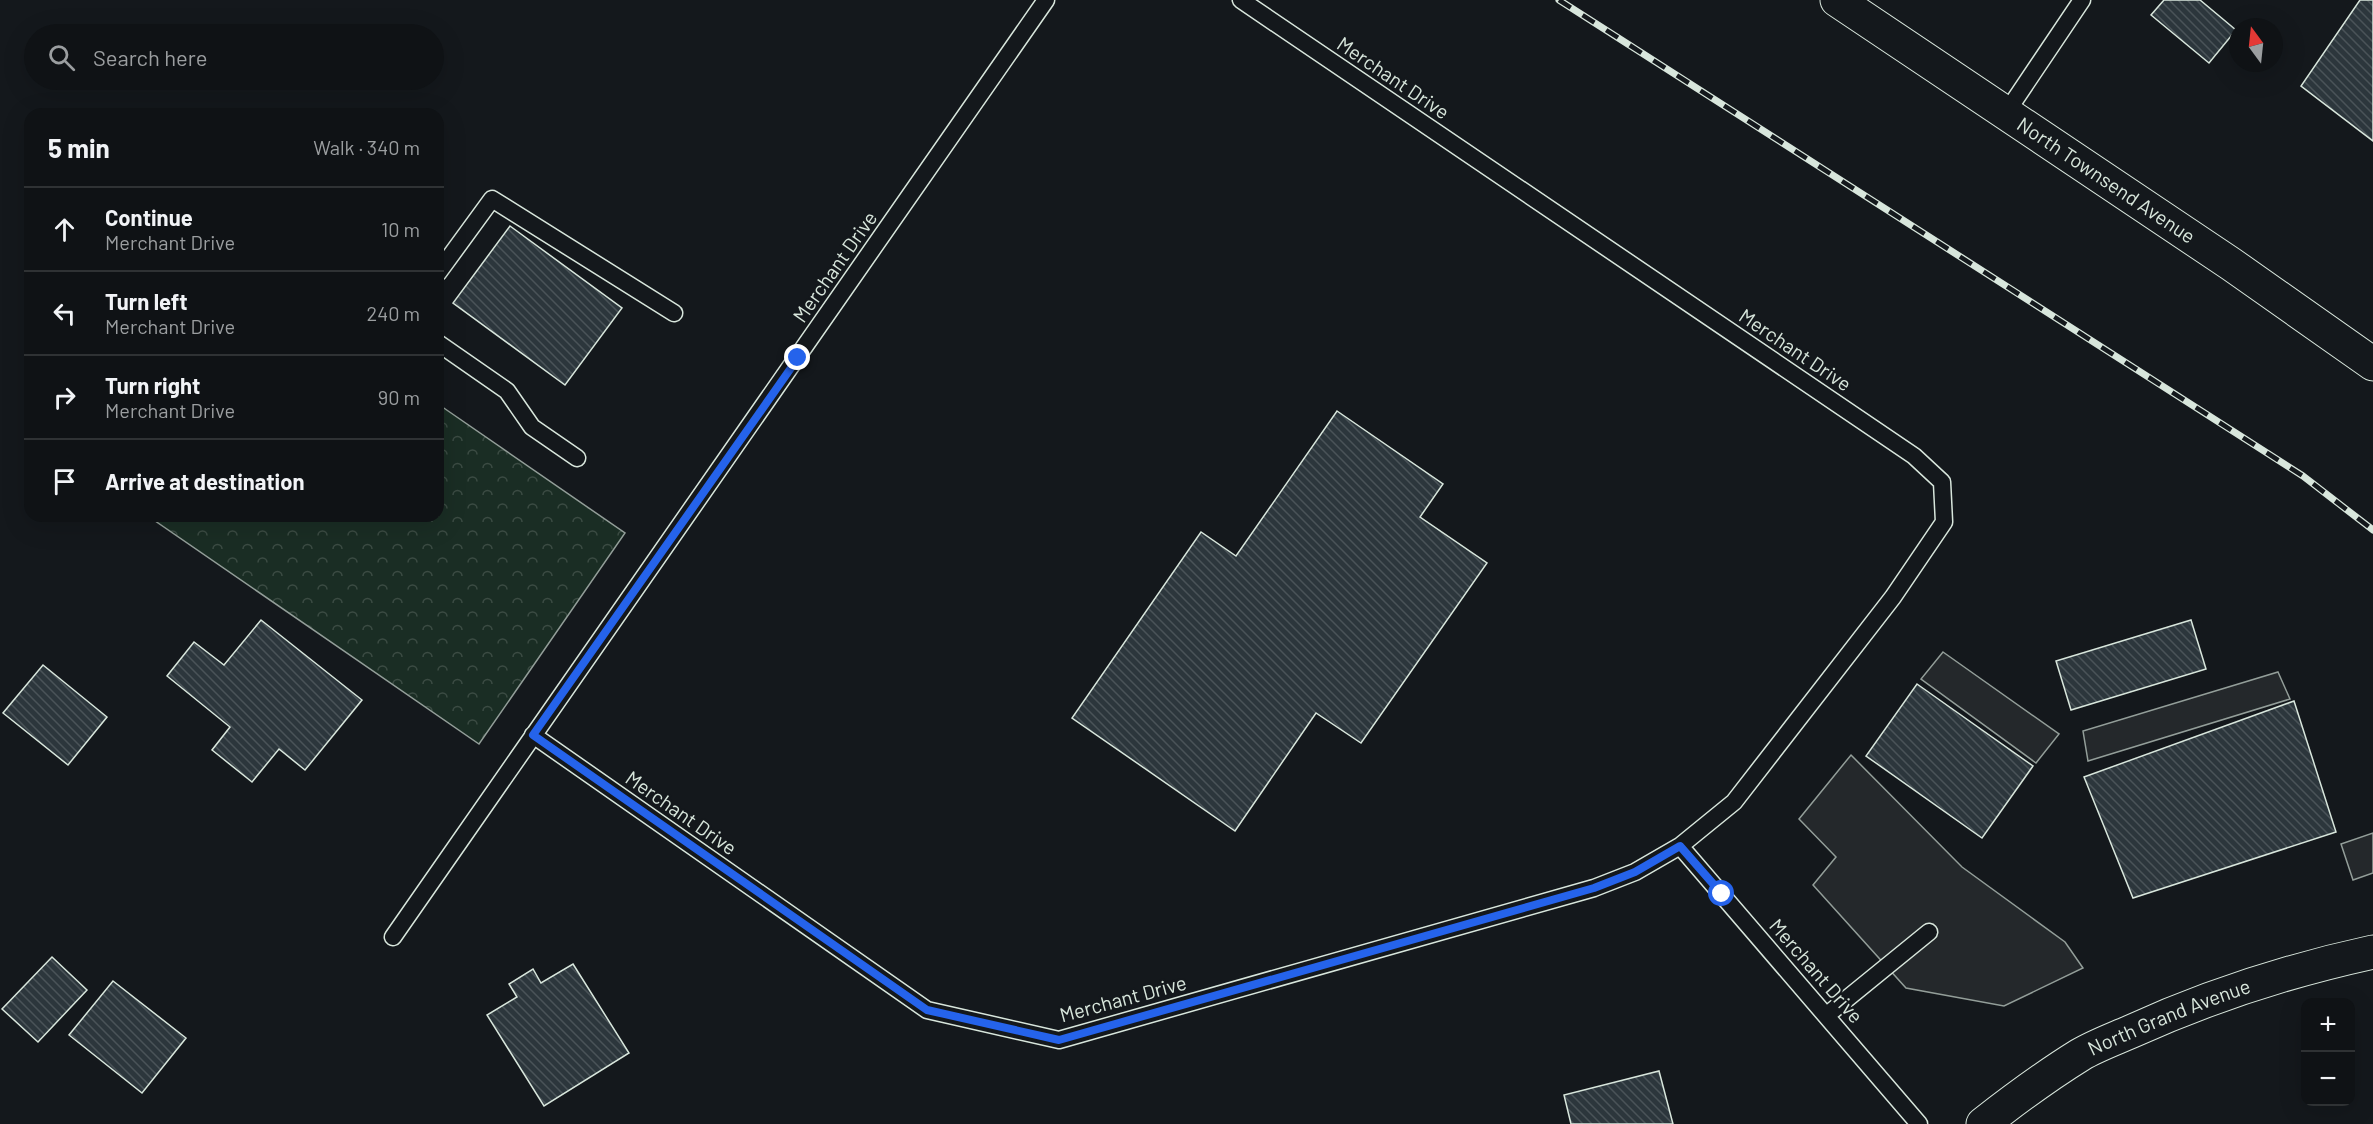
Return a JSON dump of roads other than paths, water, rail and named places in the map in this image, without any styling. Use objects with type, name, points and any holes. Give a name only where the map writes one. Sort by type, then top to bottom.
[{"type":"main road","name":"North Townsend Avenue","points":[[1837,0],[2231,264],[2373,364]]},
{"type":"main road","name":"North Grand Avenue","points":[[1983,1124],[2022,1094],[2082,1054],[2164,1016],[2251,986],[2334,961],[2373,952]]},
{"type":"lane","name":"Merchant Drive","points":[[393,937],[1046,0]]},
{"type":"lane","name":"Merchant Drive","points":[[533,735],[927,1010],[1059,1040],[1594,888],[1635,872],[1680,846],[1734,802],[1893,597],[1944,522],[1942,482],[1914,456],[1240,0]]},
{"type":"lane","points":[[2006,113],[2082,0]]},
{"type":"lane","points":[[444,265],[492,199],[674,313]]},
{"type":"lane","points":[[444,347],[507,391],[532,427],[576,458]]},
{"type":"lane","name":"Merchant Drive","points":[[1680,846],[1919,1124]]},
{"type":"lane","points":[[1827,1015],[1929,932]]},
{"type":"railway","points":[[1559,0],[2303,476],[2373,530]]}]
